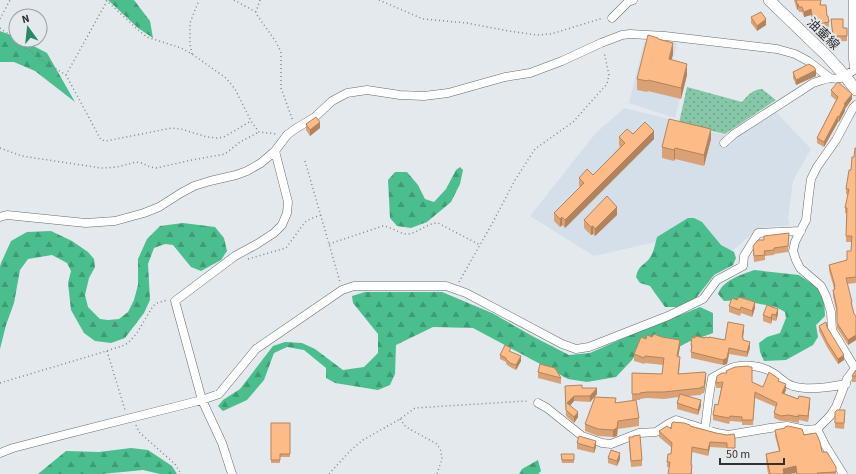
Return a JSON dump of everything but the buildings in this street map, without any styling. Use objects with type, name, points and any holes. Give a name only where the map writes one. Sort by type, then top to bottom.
[{"type":"main road","name":"油壷線","points":[[769,0],[827,56],[856,90]]},
{"type":"street","points":[[612,18],[628,2],[633,0]]},
{"type":"street","points":[[724,143],[734,134],[813,83],[830,78],[839,80],[855,69],[853,59],[853,0]]},
{"type":"street","points":[[0,217],[7,215],[86,223],[115,220],[144,213],[159,207],[194,186],[236,175],[261,163],[275,151],[287,135],[315,117],[332,101],[347,94],[367,90],[400,95],[424,96],[448,93],[505,77],[530,73],[562,61],[602,43],[630,34],[665,36],[777,49],[795,54],[808,60],[830,78]]},
{"type":"street","points":[[538,403],[582,436],[602,443],[611,444],[639,433],[656,432],[676,420],[728,435],[787,426],[806,430],[817,429],[830,416],[836,407],[847,379],[856,368],[832,330],[826,296],[821,286],[800,268],[793,251],[806,220],[811,179],[856,105]]},
{"type":"street","points":[[232,474],[222,443],[202,400],[175,301],[235,256],[274,233],[282,225],[287,213],[288,202],[275,151]]},
{"type":"street","points":[[0,453],[13,448],[202,400],[219,394],[256,349],[342,290],[354,286],[446,286],[466,293],[562,344],[576,349],[590,347],[668,316],[703,299],[717,280],[743,266],[744,256],[758,233],[801,231]]},
{"type":"street","points":[[705,429],[712,378],[734,367],[749,366],[765,368],[774,373],[784,382],[794,387],[816,388],[846,384]]},
{"type":"street","points":[[817,429],[843,474]]},
{"type":"path","points":[[0,19],[10,0]]},
{"type":"path","points":[[66,76],[107,0],[147,37],[181,48],[226,78],[235,89],[251,121],[259,132]]},
{"type":"path","points":[[192,54],[190,44],[190,23],[198,0]]},
{"type":"path","points":[[234,0],[256,12],[281,52],[282,88],[296,129]]},
{"type":"path","points":[[256,12],[260,0]]},
{"type":"path","points":[[379,0],[423,19],[467,23],[509,32],[537,35],[551,34],[603,18],[612,18]]},
{"type":"path","points":[[455,289],[493,222],[514,180],[535,149],[573,122],[607,84],[609,75],[602,43]]},
{"type":"path","points":[[25,48],[36,57],[66,76],[101,140],[106,141],[172,128],[217,138],[224,137],[251,121]]},
{"type":"path","points":[[0,148],[22,156],[101,168],[117,167],[142,162],[150,168],[156,168],[225,154],[240,142],[259,132],[287,135]]},
{"type":"path","points":[[305,161],[342,290]]},
{"type":"path","points":[[247,259],[262,254],[280,251],[286,248],[305,222],[320,215]]},
{"type":"path","points":[[329,244],[383,226],[409,234],[433,223],[438,223],[480,245]]},
{"type":"path","points":[[0,382],[122,346],[128,343],[137,333],[156,303],[171,299],[175,301]]},
{"type":"path","points":[[106,351],[131,418],[139,432],[175,464],[181,474]]},
{"type":"path","points":[[328,474],[363,440],[400,419],[415,408],[525,401],[538,403]]},
{"type":"path","points":[[400,419],[406,426],[437,444],[441,451],[442,459],[437,474]]},
{"type":"shaded area","points":[[644,42],[677,43],[671,71],[686,75],[675,118],[629,103]]},
{"type":"shaded area","points":[[624,108],[725,135],[720,144],[730,145],[740,133],[775,111],[811,149],[793,181],[788,219],[790,225],[759,228],[731,252],[690,234],[594,256],[530,216],[595,134]]},
{"type":"green space","points":[[108,0],[134,0],[150,21],[153,38],[138,28]]},
{"type":"green space","points":[[0,31],[8,34],[8,48],[37,48],[47,53],[75,102],[35,71],[14,62],[0,62]]},
{"type":"green space","points":[[687,87],[742,102],[748,95],[762,89],[776,100],[725,134],[679,123]]},
{"type":"green space","points":[[460,167],[463,170],[460,184],[451,202],[427,222],[411,228],[397,226],[390,218],[388,180],[395,172],[407,172],[418,185],[425,199],[434,202],[446,189],[456,170]]},
{"type":"green space","points":[[688,218],[694,218],[702,222],[721,245],[734,252],[736,258],[733,265],[714,275],[696,298],[677,307],[665,307],[650,286],[640,283],[636,277],[637,273],[652,254],[657,237]]},
{"type":"green space","points":[[183,223],[215,227],[224,238],[227,251],[221,260],[201,271],[191,267],[173,245],[165,244],[154,248],[148,264],[150,300],[144,313],[125,338],[111,343],[95,341],[84,333],[71,310],[68,283],[71,271],[67,263],[52,255],[28,259],[20,270],[14,303],[6,325],[0,349],[0,267],[11,241],[27,232],[51,231],[72,241],[88,252],[94,259],[95,267],[89,278],[85,295],[88,307],[100,319],[119,319],[128,312],[134,300],[138,285],[138,259],[147,239],[160,226]]},
{"type":"green space","points":[[754,270],[799,275],[817,287],[824,299],[825,316],[816,325],[818,337],[813,345],[786,360],[764,361],[760,352],[759,343],[767,337],[780,333],[786,318],[785,312],[776,307],[740,300],[724,301],[718,294],[720,289],[728,282],[738,276]]},
{"type":"green space","points":[[365,292],[442,292],[492,313],[569,355],[590,353],[700,307],[713,313],[713,333],[679,347],[642,344],[632,360],[616,377],[587,382],[568,379],[473,328],[433,327],[396,345],[395,374],[390,385],[378,390],[335,383],[326,378],[326,368],[304,350],[287,347],[274,353],[264,380],[247,400],[223,411],[218,406],[223,400],[240,389],[273,346],[285,342],[302,343],[315,349],[343,370],[364,367],[378,353],[378,334],[353,303],[352,296]]},
{"type":"green space","points":[[131,448],[148,450],[172,466],[177,474],[160,474],[143,470],[102,474],[38,474],[66,451],[99,452]]},
{"type":"green space","points":[[538,460],[541,471],[538,474],[519,474],[522,469]]}]
